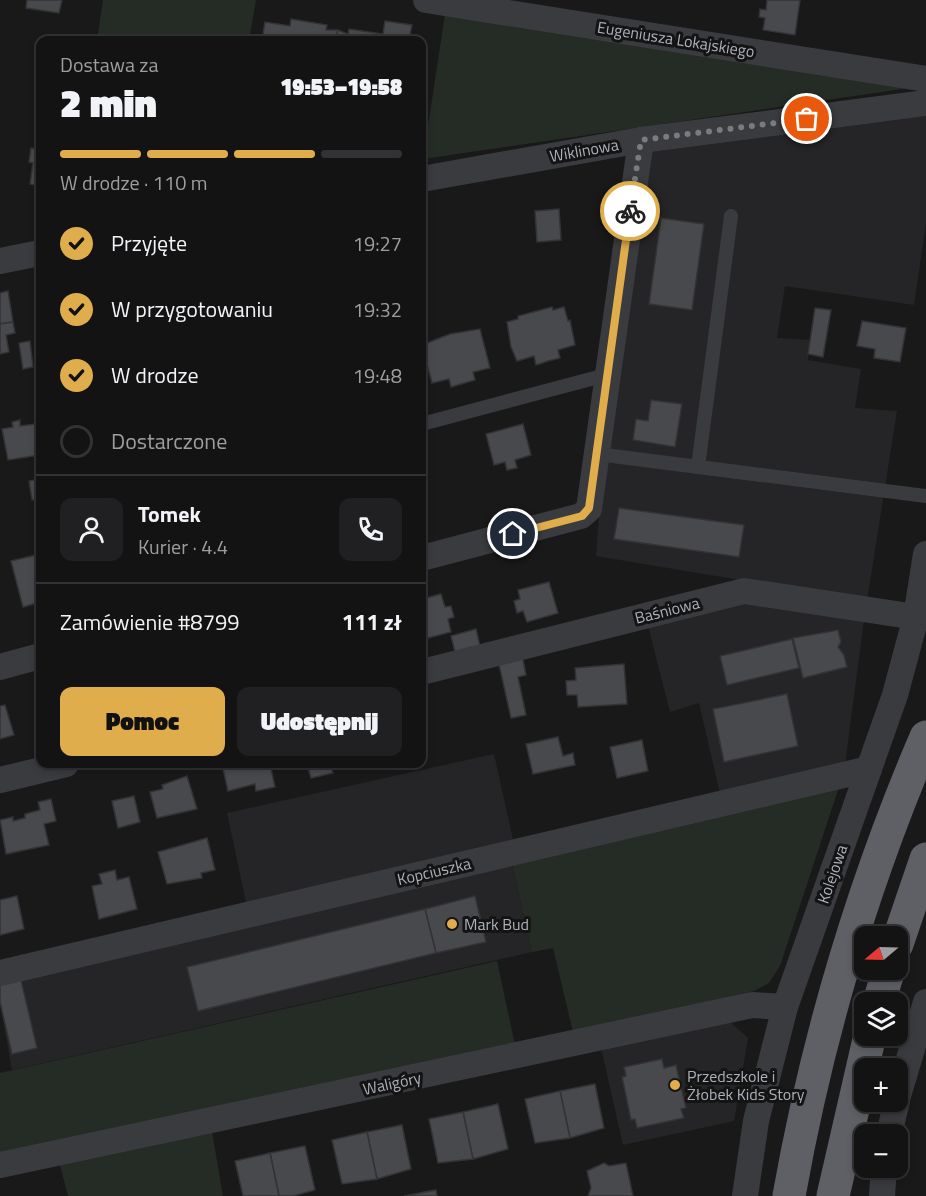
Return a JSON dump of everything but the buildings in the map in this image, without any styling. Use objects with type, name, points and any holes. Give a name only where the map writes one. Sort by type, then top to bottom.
[{"type":"highway","points":[[789,1196],[819,1053],[839,979],[876,865],[926,737]]},
{"type":"highway","points":[[903,926],[926,859]]},
{"type":"highway","points":[[833,1196],[867,1046]]},
{"type":"street","name":"Eugeniusza Lokajskiego","points":[[426,0],[926,79]]},
{"type":"street","name":"Wiklinowa","points":[[426,178],[641,140],[926,104]]},
{"type":"street","points":[[426,557],[582,516],[589,508],[641,140]]},
{"type":"street","points":[[0,261],[36,254]]},
{"type":"street","name":"Kolejowa","points":[[745,1196],[756,1121],[785,1007],[895,695],[916,617],[926,554]]},
{"type":"street","name":"Baśniowa","points":[[426,671],[744,591],[916,617]]},
{"type":"street","points":[[0,667],[36,657]]},
{"type":"street","points":[[0,780],[50,768]]},
{"type":"street","name":"Kopciuszka","points":[[0,973],[868,769]]},
{"type":"street","points":[[908,1063],[926,1002]]},
{"type":"street","name":"Waligóry","points":[[0,1165],[752,1005],[785,1007]]},
{"type":"street","points":[[882,1196],[883,1178]]},
{"type":"lane","points":[[698,467],[731,216]]},
{"type":"lane","points":[[426,423],[606,375]]},
{"type":"lane","points":[[597,454],[926,496]]},
{"type":"shaded area","points":[[103,0],[256,0],[250,36],[98,36]]},
{"type":"shaded area","points":[[445,14],[909,88],[426,159],[426,139]]},
{"type":"shaded area","points":[[926,116],[926,224],[914,305],[785,286],[777,338],[810,340],[808,360],[861,369],[855,408],[897,411],[867,601],[596,556],[599,517],[649,150]]},
{"type":"shaded area","points":[[750,599],[864,620],[845,765],[721,798],[699,703],[670,712],[648,626]]},
{"type":"shaded area","points":[[494,754],[514,844],[246,902],[227,813]]},
{"type":"shaded area","points":[[839,787],[780,966],[769,983],[754,991],[573,1032],[553,948],[532,952],[511,859]]},
{"type":"shaded area","name":"Mark Bud","points":[[511,859],[532,952],[12,1070],[0,1003],[0,981]]},
{"type":"shaded area","points":[[497,961],[515,1045],[0,1156],[0,1073]]},
{"type":"shaded area","name":"Przedszkole i Żłobek Kids Story","points":[[730,1022],[748,1038],[734,1121],[623,1145],[601,1048]]},
{"type":"shaded area","points":[[212,1132],[223,1196],[68,1196],[60,1165]]},
{"type":"way so far","points":[[630,211],[641,140],[807,119]]},
{"type":"place","name":"Mark Bud","points":[[452,924]]},
{"type":"place","name":"Przedszkole i Żłobek Kids Story","points":[[675,1085]]},
{"type":"route","points":[[513,534],[582,516],[589,508],[630,211]]}]
